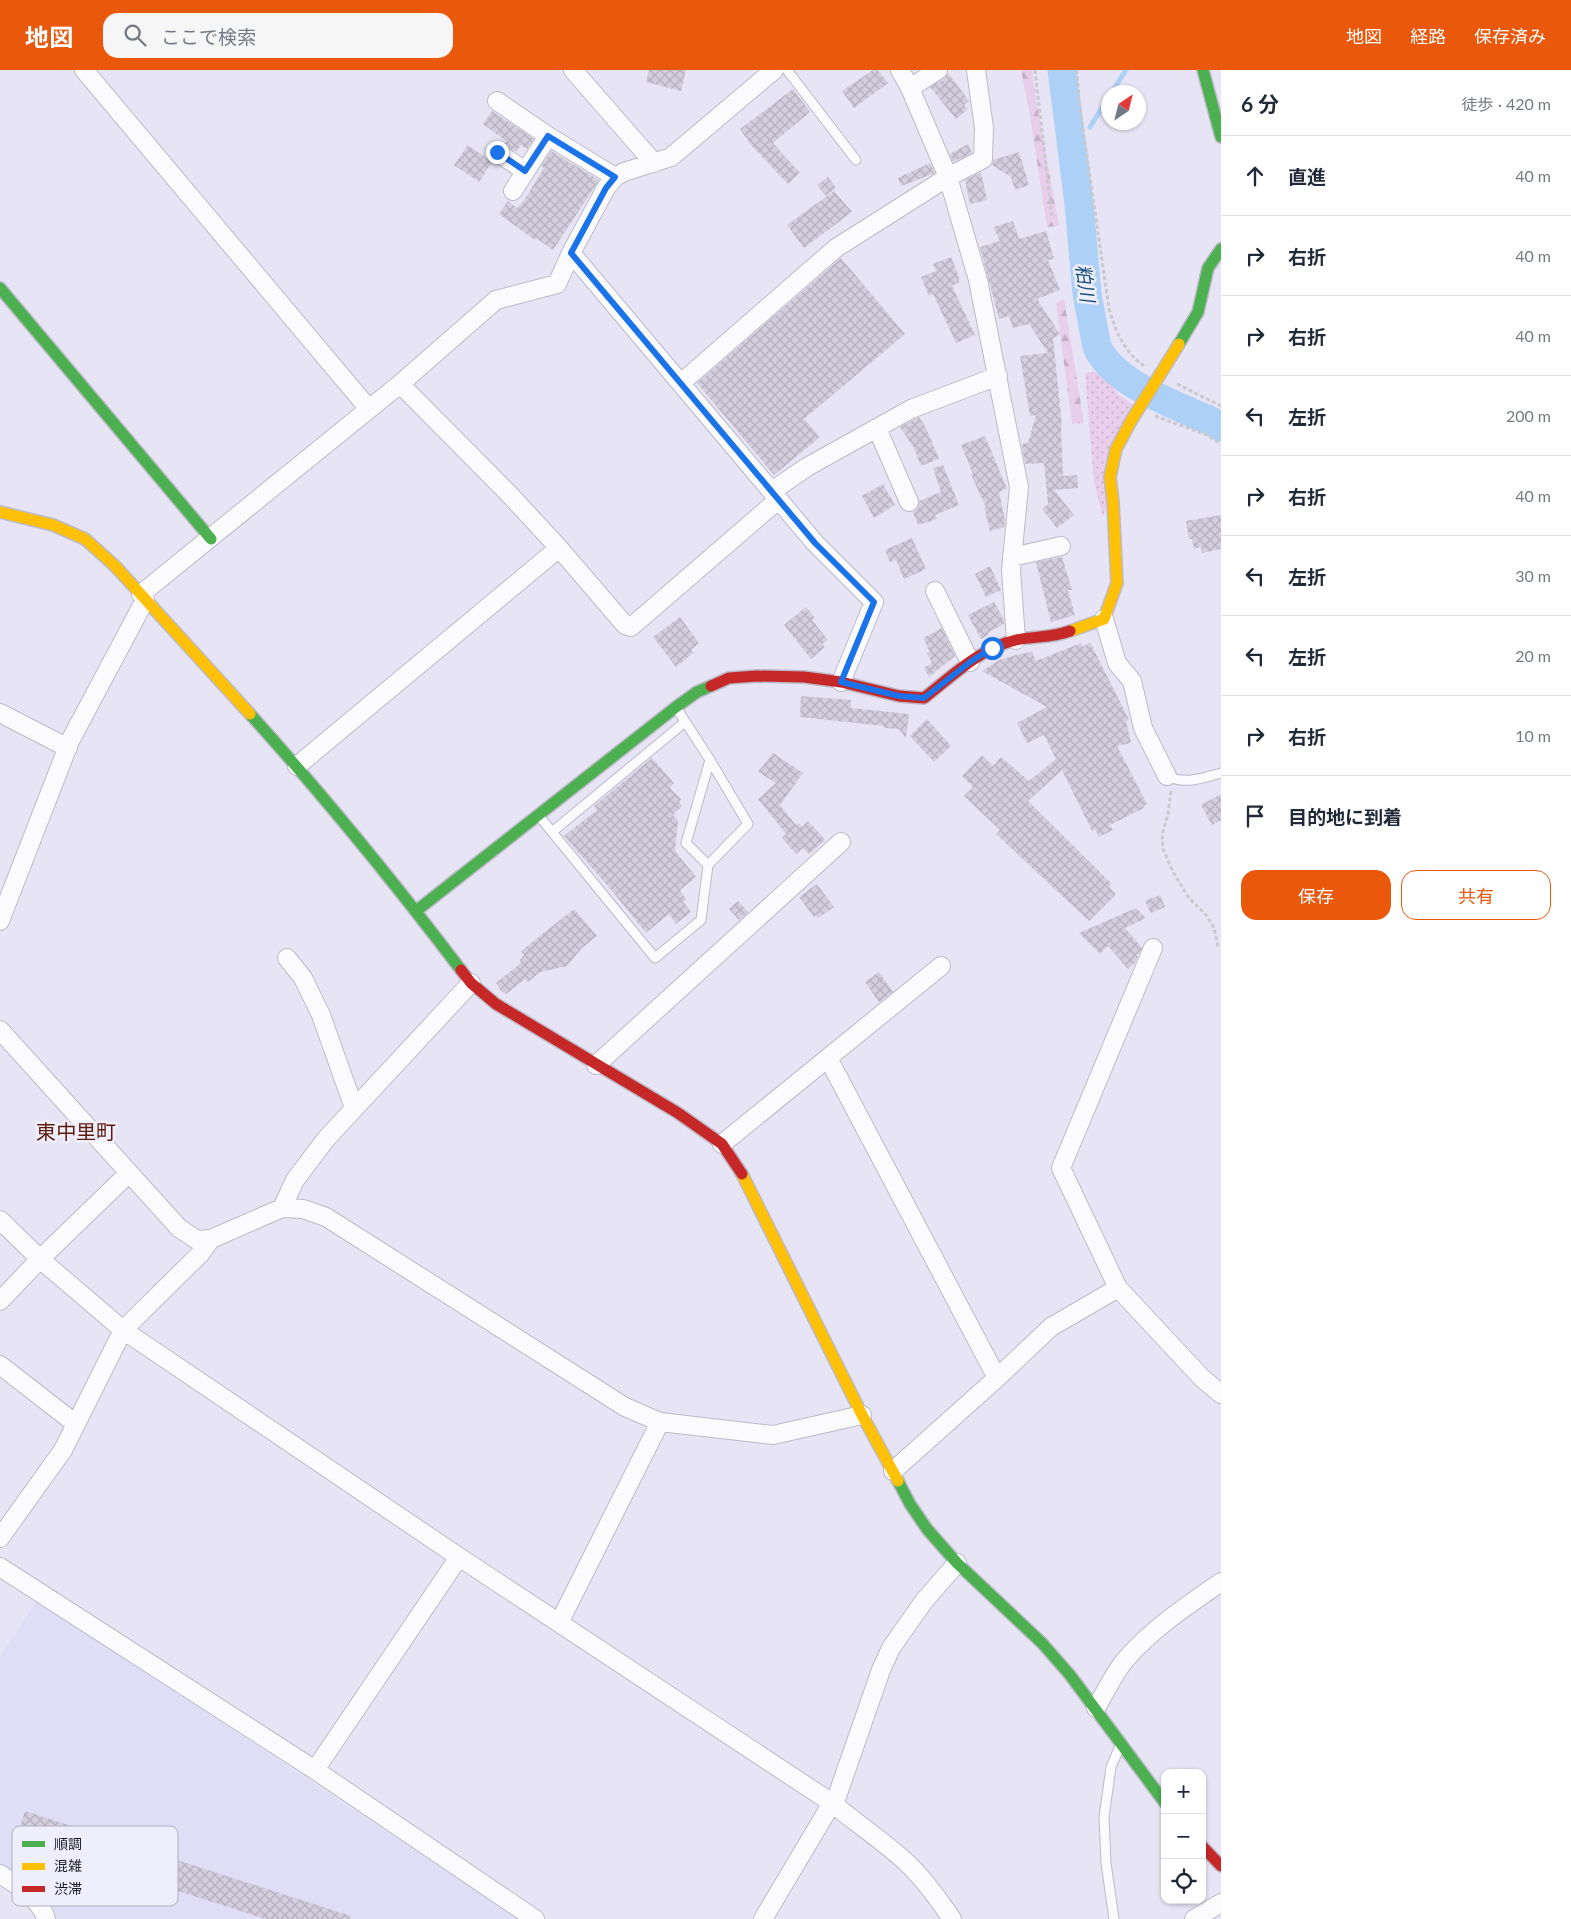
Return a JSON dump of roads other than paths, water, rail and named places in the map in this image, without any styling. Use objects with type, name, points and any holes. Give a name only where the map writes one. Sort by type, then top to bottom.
[{"type":"street","points":[[84,70],[369,409]]},
{"type":"street","points":[[573,70],[654,163]]},
{"type":"street","points":[[0,921],[4,899],[68,748],[143,597],[210,539],[400,384],[496,300],[557,284],[571,253],[606,188],[615,177],[624,172],[671,157],[774,70]]},
{"type":"street","points":[[900,70],[910,88],[948,177],[978,280],[998,376],[1020,487],[1011,570],[1016,640]]},
{"type":"street","points":[[910,88],[938,70]]},
{"type":"street","points":[[681,383],[836,248],[948,177],[983,159],[984,128],[976,70]]},
{"type":"street","points":[[1203,70],[1221,137]]},
{"type":"street","points":[[497,101],[548,136],[615,177]]},
{"type":"street","points":[[513,190],[548,136]]},
{"type":"street","points":[[497,152],[525,171]]},
{"type":"street","points":[[1167,776],[1143,728],[1132,681],[1117,663],[1104,619],[1117,583],[1110,477],[1116,449],[1131,421],[1145,411],[1157,382],[1198,312],[1208,268],[1221,249]]},
{"type":"street","points":[[571,253],[815,543],[874,602],[841,682]]},
{"type":"street","points":[[0,288],[210,539]]},
{"type":"street","points":[[400,384],[509,494],[559,548],[625,625],[630,627],[807,467],[911,409],[998,376]]},
{"type":"street","points":[[877,428],[909,502]]},
{"type":"street","points":[[0,512],[53,525],[85,539],[115,566],[297,766],[416,910],[471,983],[496,1004],[678,1113],[722,1144],[742,1174],[862,1415],[910,1504],[927,1529],[956,1563],[1042,1643],[1096,1708],[1161,1798]]},
{"type":"street","points":[[1012,557],[1061,546]]},
{"type":"street","points":[[297,766],[559,548]]},
{"type":"street","points":[[935,591],[970,662]]},
{"type":"street","points":[[416,910],[676,707],[697,692],[729,678],[757,676],[804,677],[841,682],[899,696],[924,698],[970,662],[992,648],[1016,640],[1057,636],[1104,619]]},
{"type":"street","points":[[0,713],[68,748]]},
{"type":"street","points":[[596,1065],[841,842]]},
{"type":"street","points":[[1153,948],[1061,1168],[1118,1288],[1202,1378],[1221,1394]]},
{"type":"street","points":[[287,958],[303,978],[321,1015],[354,1108]]},
{"type":"street","points":[[722,1144],[941,966]]},
{"type":"street","points":[[282,1208],[295,1180],[326,1140],[471,983]]},
{"type":"street","points":[[0,1030],[128,1174],[179,1228],[197,1240],[211,1238],[282,1208],[303,1209],[326,1218],[611,1399],[642,1416],[660,1422],[773,1435],[862,1415]]},
{"type":"street","points":[[828,1058],[997,1378]]},
{"type":"street","points":[[0,1301],[40,1259],[128,1174]]},
{"type":"street","points":[[0,1220],[40,1259],[123,1330],[459,1557],[833,1804],[881,1840],[909,1865],[933,1891],[952,1919]]},
{"type":"street","points":[[0,1538],[63,1450],[123,1330],[201,1253],[211,1238]]},
{"type":"street","points":[[893,1471],[1051,1327],[1118,1288]]},
{"type":"street","points":[[0,1365],[76,1424]]},
{"type":"street","points":[[558,1623],[660,1422]]},
{"type":"street","points":[[315,1770],[459,1557]]},
{"type":"street","points":[[763,1919],[833,1804],[881,1670],[891,1648],[924,1601],[956,1563]]},
{"type":"street","points":[[0,1567],[315,1770],[535,1919]]},
{"type":"street","points":[[1096,1708],[1125,1661],[1135,1650],[1170,1618],[1221,1582]]},
{"type":"street","points":[[1206,1850],[1221,1866]]},
{"type":"street","points":[[0,1874],[12,1882]]},
{"type":"street","points":[[1194,1919],[1221,1903]]},
{"type":"street","points":[[40,1906],[46,1919]]},
{"type":"lane","points":[[786,70],[856,160]]},
{"type":"lane","points":[[538,815],[655,958],[700,920],[708,865],[748,824],[676,707]]},
{"type":"lane","points":[[552,832],[685,722]]},
{"type":"lane","points":[[708,865],[686,843],[710,760]]},
{"type":"lane","points":[[1167,776],[1178,781],[1199,779],[1221,773]]},
{"type":"lane","points":[[1114,1919],[1106,1863],[1104,1818],[1110,1768],[1121,1743]]},
{"type":"waterway","name":"粕川","points":[[1062,70],[1079,204],[1087,294],[1097,347],[1104,358],[1125,378],[1151,394],[1210,420],[1221,427]]},
{"type":"waterway","points":[[1116,85],[1126,70]]},
{"type":"waterway","points":[[1090,127],[1101,109]]},
{"type":"district","name":"東中里町","points":[[76,1131]]}]
